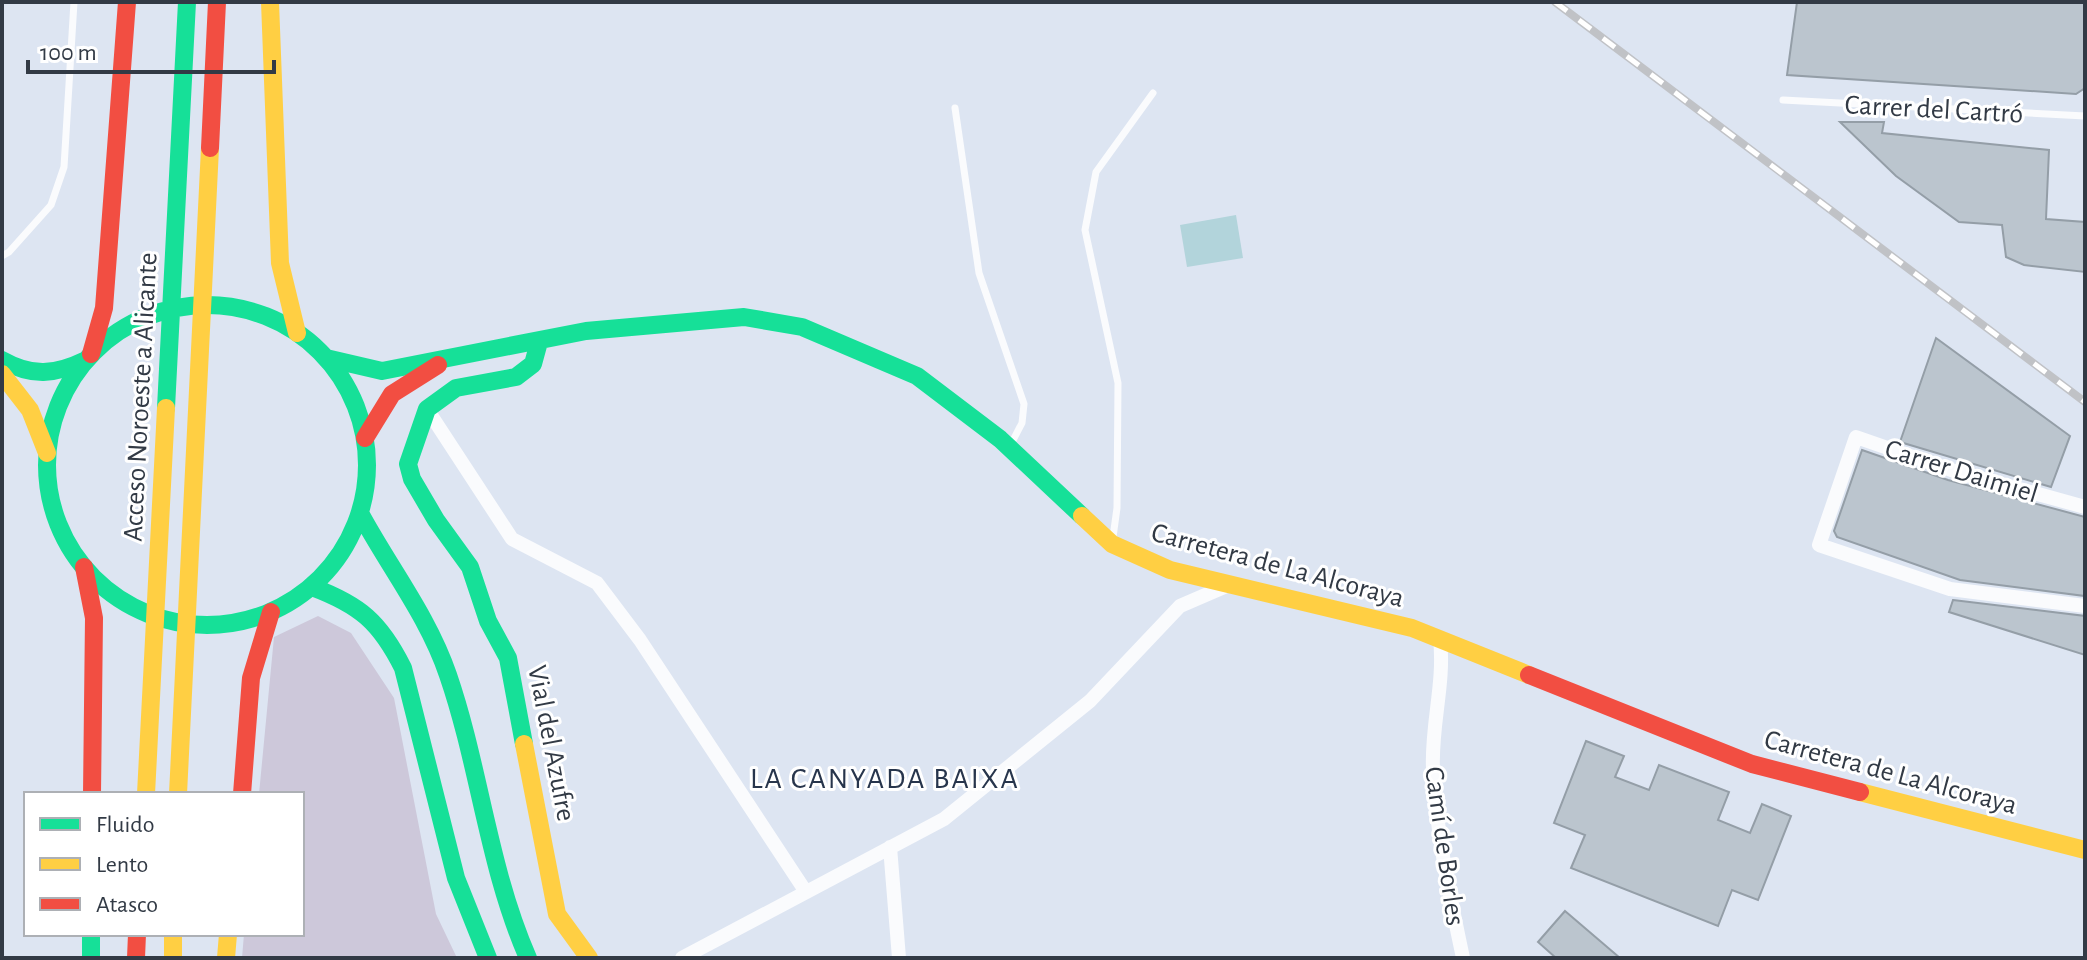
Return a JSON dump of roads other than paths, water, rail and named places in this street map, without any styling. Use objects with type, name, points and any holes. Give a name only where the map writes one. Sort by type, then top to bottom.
[{"type":"main road","points":[[47,453],[59,403],[89,358],[104,308],[127,2]]},
{"type":"main road","name":"Acceso Noroeste a Alicante","points":[[146,792],[187,2]]},
{"type":"main road","name":"Acceso Noroeste a Alicante","points":[[178,792],[217,2]]},
{"type":"main road","points":[[270,2],[280,263],[288,307],[297,333]]},
{"type":"main road","points":[[2,360],[20,371],[37,376],[53,375],[89,358],[136,322],[190,306],[213,306],[257,313],[297,333],[326,358],[351,395],[365,438],[366,488],[360,513],[341,553],[312,587],[271,612],[232,623],[170,621],[123,601],[84,567]]},
{"type":"main road","name":"Carretera de La Alcoraya","points":[[326,358],[382,371],[586,331],[744,317],[802,327],[917,376],[1009,447],[1112,544],[1170,570],[1412,628],[1752,764],[2085,850]]},
{"type":"main road","points":[[427,409],[456,388],[516,377],[533,364],[539,342]]},
{"type":"main road","points":[[365,438],[392,394],[452,357]]},
{"type":"main road","points":[[2,374],[36,419],[47,453],[49,494],[55,513],[84,567],[94,618],[92,792]]},
{"type":"main road","name":"Vial del Azufre","points":[[427,409],[408,464],[412,479],[470,567],[488,621],[508,658],[557,914],[589,958]]},
{"type":"main road","points":[[360,513],[393,574],[419,609],[448,676],[500,887],[528,958]]},
{"type":"main road","points":[[312,587],[339,594],[363,609],[396,649],[415,700],[456,874],[488,958]]},
{"type":"main road","points":[[242,792],[252,673],[258,638],[271,612]]},
{"type":"main road","points":[[91,936],[91,958]]},
{"type":"main road","points":[[136,958],[137,936]]},
{"type":"main road","points":[[173,936],[173,958]]},
{"type":"main road","points":[[226,958],[228,936]]},
{"type":"street","points":[[427,409],[512,539],[597,583],[640,640],[806,892]]},
{"type":"street","name":"Carrer Daimiel","points":[[2085,507],[1951,470],[1856,437],[1819,545],[1950,589],[2085,606]]},
{"type":"street","points":[[682,958],[944,819],[1032,751],[1090,701],[1180,606],[1231,584]]},
{"type":"street","name":"Camí de Borles","points":[[1440,639],[1443,666],[1433,767],[1441,840],[1463,958]]},
{"type":"street","points":[[890,847],[899,958]]},
{"type":"lane","points":[[2,256],[51,205],[64,167],[74,2]]},
{"type":"lane","points":[[1112,544],[1117,508],[1118,383],[1085,230],[1096,172],[1153,93]]},
{"type":"lane","name":"Carrer del Cartró","points":[[1783,100],[2085,116]]},
{"type":"lane","points":[[955,108],[979,273],[1024,404],[1022,423],[1009,447]]},
{"type":"railway","points":[[1555,2],[2085,402]]},
{"type":"district","name":"LA CANYADA BAIXA","points":[[885,778]]}]
